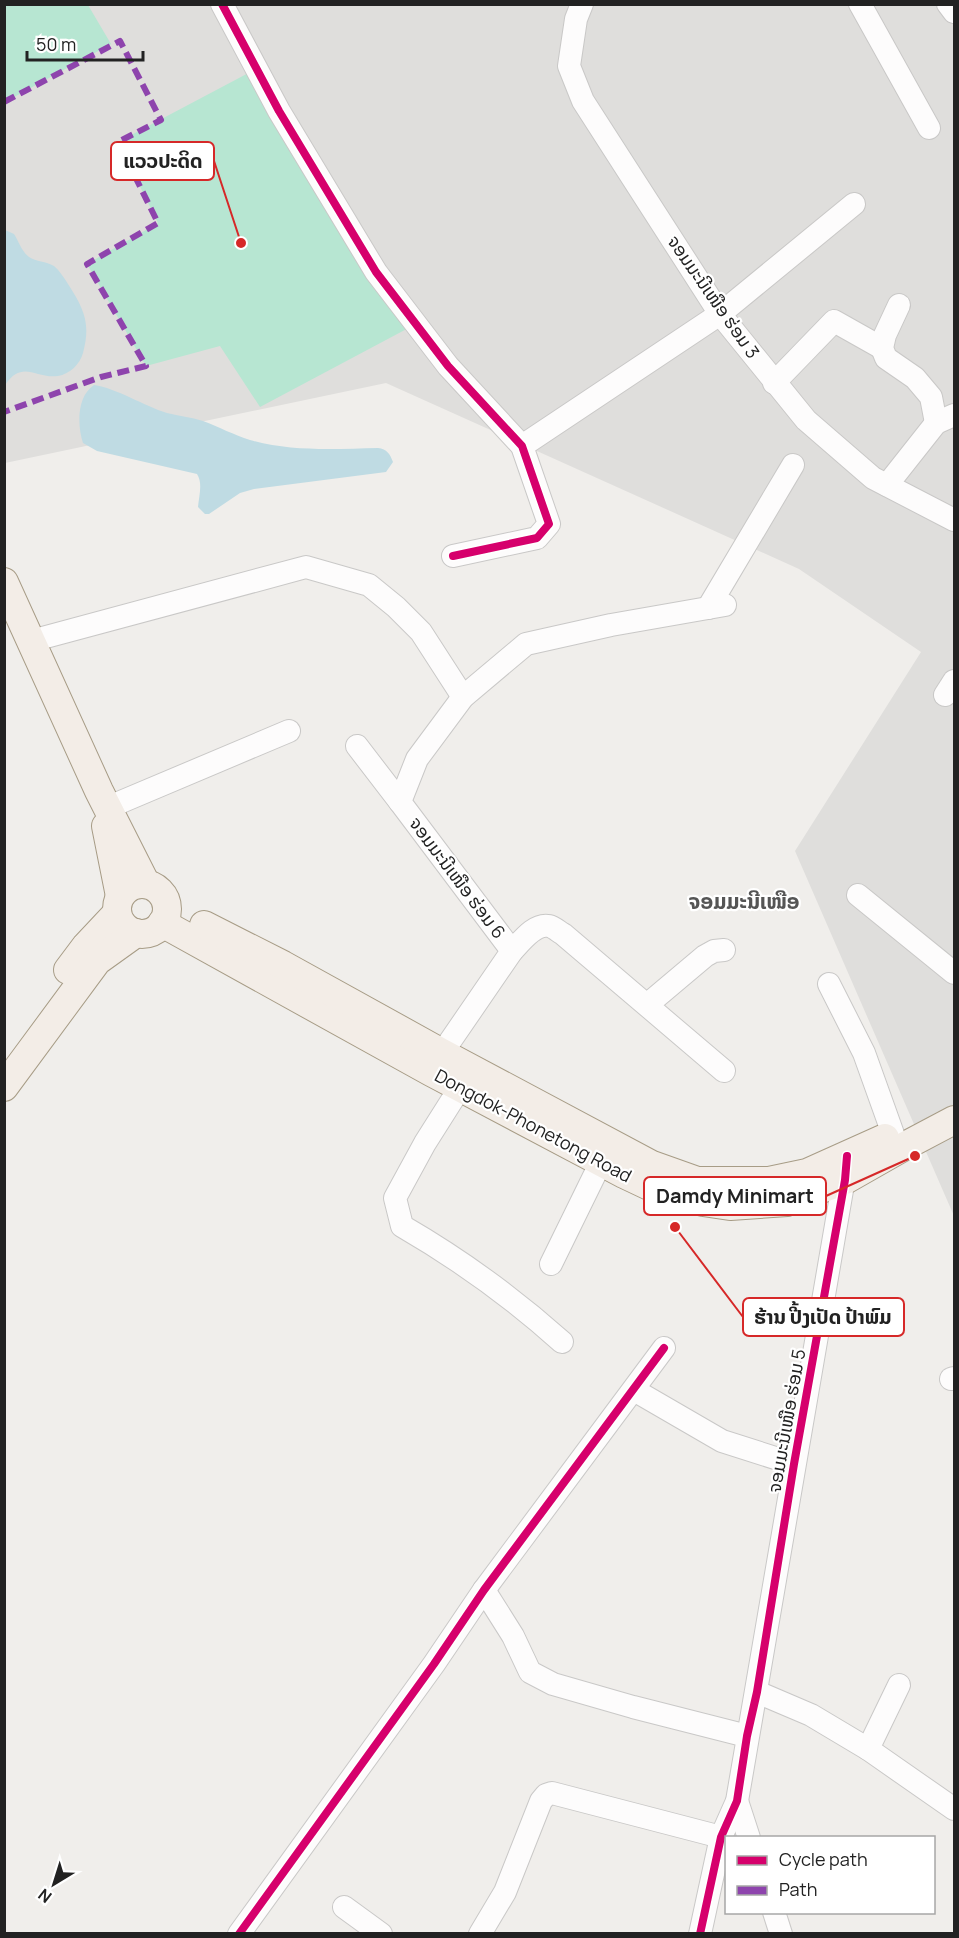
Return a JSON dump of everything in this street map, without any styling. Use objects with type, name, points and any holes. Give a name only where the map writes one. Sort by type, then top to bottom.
[{"type":"main road","points":[[4,582],[104,799],[124,914],[146,933],[155,930],[165,916]]},
{"type":"main road","name":"Dongdok-Phonetong Road","points":[[104,799],[146,884],[158,890],[164,897],[165,916]]},
{"type":"main road","points":[[4,1086],[98,961],[124,914],[126,889],[133,885],[146,884]]},
{"type":"main road","points":[[4,1056],[86,946],[124,914]]},
{"type":"main road","name":"Dongdok-Phonetong Road","points":[[165,916],[189,917],[283,965],[442,1053],[466,1078],[601,1162],[662,1192],[703,1202],[730,1206],[787,1202],[846,1168],[893,1134],[954,1099]]},
{"type":"main road","name":"Dongdok-Phonetong Road","points":[[165,916],[466,1078],[652,1165],[697,1181],[769,1181],[846,1168],[903,1147],[954,1120]]},
{"type":"street","points":[[222,4],[279,111],[376,272],[448,366],[522,446],[549,524],[537,538],[453,556]]},
{"type":"street","name":"ຈອມມະນີເໜືອ ຮ່ອມ 3","points":[[582,4],[576,19],[569,66],[583,100],[720,314],[806,420],[873,478],[954,520]]},
{"type":"street","points":[[860,4],[929,128]]},
{"type":"street","points":[[948,4],[954,12]]},
{"type":"street","points":[[522,446],[720,314],[854,204]]},
{"type":"street","points":[[887,485],[945,419],[915,378],[886,358],[882,348],[885,334],[899,304]]},
{"type":"street","points":[[774,383],[834,321],[882,348]]},
{"type":"street","name":"ຈອມມະນີເໜືອ ຮ່ອມ 6","points":[[442,1053],[512,951],[400,802],[417,759],[463,698],[526,644],[611,625],[716,606],[793,465]]},
{"type":"street","points":[[31,641],[306,567],[369,585],[396,607],[421,632],[463,698]]},
{"type":"street","points":[[104,799],[289,731]]},
{"type":"street","points":[[357,746],[400,802]]},
{"type":"street","points":[[858,895],[954,973]]},
{"type":"street","points":[[512,951],[531,932],[539,927],[549,926],[563,934],[648,1004],[724,1071]]},
{"type":"street","points":[[648,1004],[705,956],[714,951],[724,950]]},
{"type":"street","points":[[830,984],[864,1053],[893,1134]]},
{"type":"street","points":[[466,1078],[425,1143],[395,1198],[402,1226],[482,1278],[536,1318],[562,1342]]},
{"type":"street","points":[[552,1264],[601,1162]]},
{"type":"street","name":"ຈອມມະນີເໜືອ ຮ່ອມ 5","points":[[700,1934],[721,1837],[736,1801],[757,1692],[846,1168]]},
{"type":"street","points":[[239,1934],[434,1664],[484,1590],[663,1348]]},
{"type":"street","points":[[634,1390],[723,1441],[794,1464]]},
{"type":"street","points":[[484,1590],[513,1636],[530,1672],[553,1684],[747,1736]]},
{"type":"street","points":[[868,1749],[899,1685]]},
{"type":"street","points":[[757,1692],[811,1714],[868,1749],[954,1810]]},
{"type":"street","points":[[480,1934],[505,1892],[541,1801],[546,1795],[552,1793],[721,1837]]},
{"type":"street","points":[[736,1801],[748,1836]]},
{"type":"street","points":[[344,1906],[381,1934]]},
{"type":"street","points":[[775,1914],[781,1934]]},
{"type":"shaded area","points":[[5,5],[954,5],[954,1216],[795,851],[921,652],[799,569],[386,383],[5,463]]},
{"type":"green space","points":[[5,4],[88,5],[111,44],[5,102]]},
{"type":"green space","points":[[256,69],[416,324],[260,407],[220,346],[146,366],[87,264],[158,223],[118,142]]},
{"type":"water","points":[[5,230],[14,234],[29,257],[51,264],[56,268],[82,309],[86,325],[83,353],[80,361],[67,373],[50,376],[30,372],[18,373],[5,385]]},
{"type":"water","points":[[94,385],[167,413],[203,421],[250,440],[297,448],[378,448],[388,452],[393,462],[386,472],[254,489],[240,493],[209,514],[205,514],[198,507],[200,485],[197,474],[97,451],[83,443],[79,420],[81,403],[88,390]]},
{"type":"marked path","points":[[4,102],[120,41],[161,120],[118,142],[158,223],[87,264],[146,366],[101,377],[4,412]]},
{"type":"cycle path","points":[[222,4],[279,111],[376,272],[448,366],[522,446],[549,524],[537,538],[453,556]]},
{"type":"cycle path","points":[[700,1934],[721,1837],[737,1801],[845,1180],[847,1156]]},
{"type":"cycle path","points":[[239,1934],[434,1664],[484,1590],[664,1348]]},
{"type":"place","name":"ແວວປະດິດ","points":[[241,243]]},
{"type":"place","name":"Damdy Minimart","points":[[915,1156]]},
{"type":"place","name":"ຮ້ານ ປີ້ງເປັດ ປ້າພົມ","points":[[675,1227]]},
{"type":"district","name":"ຈອມມະນີເໜືອ","points":[[744,902]]}]
